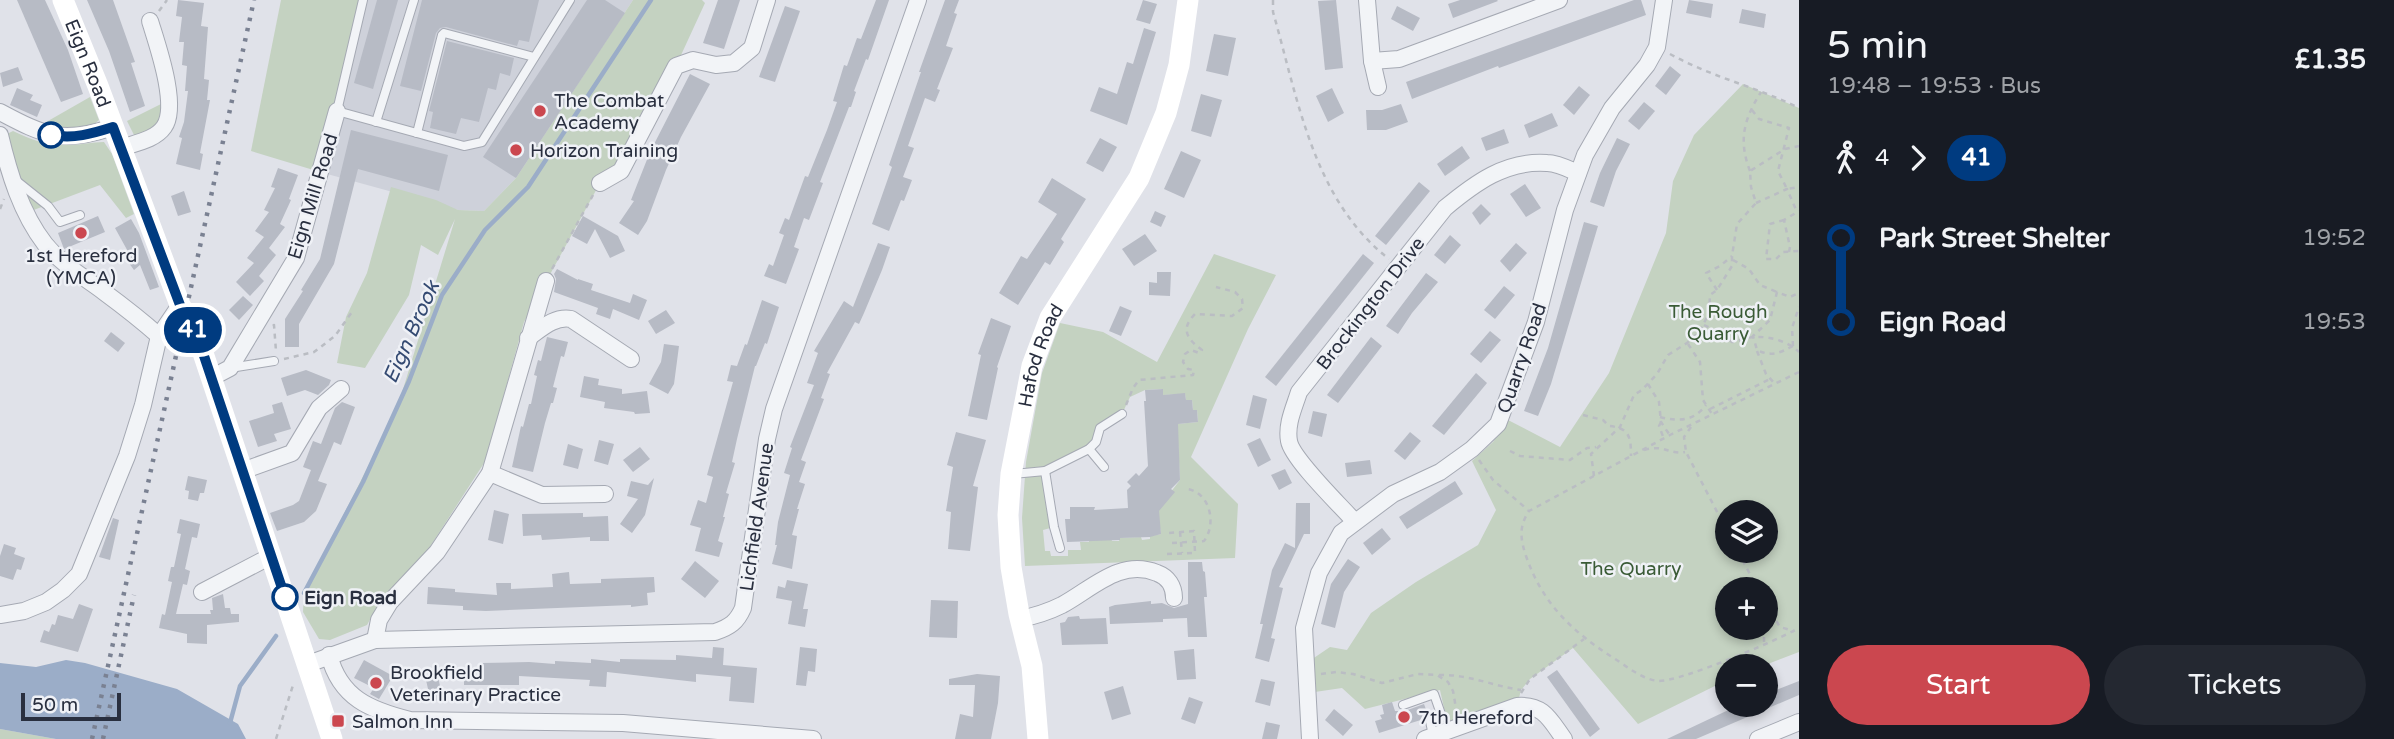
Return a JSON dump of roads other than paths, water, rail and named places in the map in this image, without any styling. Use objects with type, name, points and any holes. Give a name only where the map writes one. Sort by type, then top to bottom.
[{"type":"main road","name":"Eign Road","points":[[63,0],[180,305],[199,341],[295,628],[301,673],[332,739]]},
{"type":"main road","name":"Hafod Road","points":[[1038,739],[1032,666],[1011,567],[1008,515],[1011,474],[1032,366],[1050,318],[1139,178],[1166,113],[1179,65],[1188,0]]},
{"type":"street","points":[[600,183],[621,171],[676,66],[693,60],[716,65],[734,63],[752,47],[767,0]]},
{"type":"street","name":"Lichfield Avenue","points":[[301,673],[329,655],[374,640],[715,632],[737,621],[743,608],[766,439],[774,409],[918,0]]},
{"type":"street","points":[[1367,0],[1372,61],[1378,87]]},
{"type":"street","points":[[1372,61],[1399,59],[1559,0]]},
{"type":"street","name":"Quarry Road","points":[[1310,739],[1304,628],[1318,573],[1341,533],[1393,494],[1440,471],[1472,449],[1498,424],[1536,322],[1565,210],[1585,155],[1601,126],[1647,65],[1657,47],[1664,0]]},
{"type":"street","points":[[121,148],[152,138],[165,127],[168,118],[165,78],[150,21]]},
{"type":"street","name":"Eign Mill Road","points":[[230,368],[296,258],[337,111]]},
{"type":"street","points":[[0,112],[34,130],[70,138],[113,127]]},
{"type":"street","points":[[0,135],[11,177],[27,213],[50,249],[74,271],[127,308],[159,336]]},
{"type":"street","name":"Brockington Drive","points":[[1355,522],[1305,467],[1289,443],[1289,419],[1299,392],[1445,208],[1471,186],[1497,171],[1522,163],[1549,163],[1578,173]]},
{"type":"street","points":[[374,640],[379,620],[390,602],[437,552],[490,473],[546,281]]},
{"type":"street","points":[[0,615],[24,611],[46,602],[79,574],[127,456],[143,405],[159,336],[180,305]]},
{"type":"street","points":[[528,338],[562,317],[571,319],[631,359]]},
{"type":"street","points":[[211,378],[230,368]]},
{"type":"street","points":[[242,471],[292,453],[319,408],[341,389]]},
{"type":"street","points":[[490,473],[542,495],[605,494]]},
{"type":"street","points":[[202,592],[271,556]]},
{"type":"street","points":[[1020,619],[1039,615],[1063,604],[1113,573],[1128,568],[1160,574],[1174,590],[1174,598]]},
{"type":"street","points":[[329,655],[340,682],[357,700],[383,713],[410,720],[623,723],[813,739]]},
{"type":"street","points":[[1429,738],[1517,706],[1530,705],[1547,716],[1564,739]]},
{"type":"street","points":[[1758,739],[1799,722]]},
{"type":"lane","points":[[363,0],[337,111],[464,146],[482,142],[570,0]]},
{"type":"lane","points":[[376,122],[414,0]]},
{"type":"lane","points":[[417,133],[444,33],[534,57]]},
{"type":"lane","points":[[11,177],[48,206],[60,222],[80,215]]},
{"type":"lane","points":[[230,368],[278,361]]},
{"type":"lane","points":[[1011,474],[1045,471],[1089,449],[1096,442],[1100,428],[1122,414]]},
{"type":"lane","points":[[1089,449],[1104,467]]},
{"type":"lane","points":[[1045,471],[1060,548]]},
{"type":"lane","points":[[1403,705],[1434,694],[1442,717],[1430,721],[1429,738]]},
{"type":"water","points":[[66,660],[177,689],[238,724],[246,739],[56,739],[0,729],[0,663],[36,667]]},
{"type":"waterway","name":"Eign Brook","points":[[304,593],[363,482],[409,381],[442,295],[485,230],[528,187],[651,0]]},
{"type":"waterway","name":"Eign Brook","points":[[230,723],[240,686],[276,636]]},
{"type":"railway","points":[[92,739],[254,0]]},
{"type":"railway","points":[[103,739],[134,595]]},
{"type":"place","name":"The Combat Academy","points":[[540,111]]},
{"type":"place","name":"Horizon Training","points":[[516,150]]},
{"type":"place","name":"1st Hereford (YMCA)","points":[[81,233]]},
{"type":"place","name":"Eign Road","points":[[285,597]]},
{"type":"place","name":"Brookfield Veterinary Practice","points":[[376,683]]},
{"type":"place","name":"7th Hereford","points":[[1404,717]]},
{"type":"place","name":"Salmon Inn","points":[[338,721]]},
{"type":"park label","name":"The Rough Quarry","points":[[1718,322]]},
{"type":"park label","name":"The Quarry","points":[[1631,568]]}]
